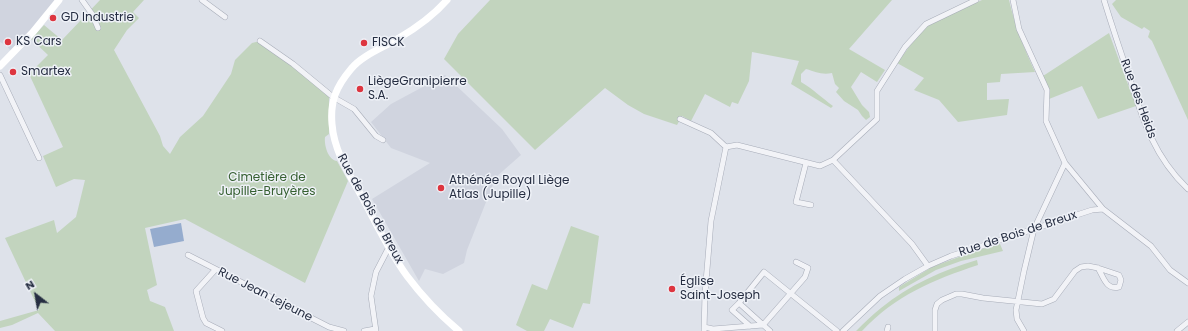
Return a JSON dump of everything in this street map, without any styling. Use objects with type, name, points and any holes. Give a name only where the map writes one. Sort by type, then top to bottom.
[{"type":"street","points":[[0,66],[41,23],[59,0]]},
{"type":"street","points":[[82,0],[92,14],[98,28]]},
{"type":"street","points":[[202,0],[225,17]]},
{"type":"street","name":"Rue de Bois de Breux","points":[[446,0],[422,22],[400,38],[371,54],[352,67],[339,85],[333,97],[332,125],[336,146],[347,170],[389,247],[407,276],[427,300],[459,331]]},
{"type":"street","points":[[726,147],[737,145],[820,166],[833,160],[877,119],[877,91],[905,47],[919,30],[926,24],[976,0]]},
{"type":"street","points":[[1013,0],[1020,29],[1047,90],[1046,121],[1064,163],[1103,209],[1151,246],[1170,270],[1188,282]]},
{"type":"street","name":"Rue des Heids","points":[[1104,0],[1145,126],[1157,150],[1176,178],[1188,189]]},
{"type":"street","points":[[260,42],[293,64],[333,97],[354,109],[376,136],[383,140]]},
{"type":"street","points":[[0,75],[39,158]]},
{"type":"street","points":[[680,119],[711,133],[726,147]]},
{"type":"street","points":[[704,329],[705,294],[711,221],[726,147]]},
{"type":"street","points":[[833,160],[912,244],[928,266]]},
{"type":"street","points":[[806,163],[796,202],[811,205]]},
{"type":"street","points":[[1024,331],[1017,319],[1016,310],[1019,302],[1024,271],[1034,230],[1064,163]]},
{"type":"street","name":"Rue de Bois de Breux","points":[[843,331],[880,296],[928,266],[951,256],[1092,210],[1103,209]]},
{"type":"street","points":[[364,331],[376,330],[371,296],[376,272],[389,247]]},
{"type":"street","name":"Rue Jean Lejeune","points":[[188,255],[329,327],[344,331]]},
{"type":"street","points":[[698,331],[704,329],[763,325],[805,278],[808,268],[796,262]]},
{"type":"street","points":[[935,331],[935,310],[937,304],[948,297],[962,294],[983,298],[1042,304],[1054,299],[1075,271],[1081,267],[1088,266],[1098,268],[1119,275],[1121,280],[1119,287],[1113,288],[1108,286],[1098,268]]},
{"type":"street","points":[[215,270],[196,291],[203,318],[206,323],[222,331]]},
{"type":"street","points":[[750,326],[732,310],[764,272],[837,331]]},
{"type":"street","points":[[739,303],[770,331]]},
{"type":"street","points":[[1177,331],[1188,322]]},
{"type":"street","points":[[741,326],[746,331]]},
{"type":"shaded area","points":[[0,0],[59,0],[13,54],[7,46],[0,42]]},
{"type":"shaded area","name":"Athénée Royal Liège Atlas (Jupille)","points":[[445,75],[502,129],[521,155],[496,177],[467,250],[464,263],[443,274],[425,269],[419,281],[372,199],[430,163],[391,148],[371,122],[391,104]]},
{"type":"green space","name":"Cimetière de Jupille-Bruyères","points":[[100,0],[144,0],[133,12],[139,18],[127,30],[114,50],[160,136],[163,146],[170,154],[180,137],[203,116],[231,74],[235,60],[252,43],[260,41],[328,94],[329,134],[325,137],[325,144],[329,155],[337,161],[348,181],[305,283],[185,219],[145,228],[157,285],[147,290],[150,301],[165,307],[174,331],[55,331],[38,313],[12,325],[0,328],[0,321],[39,310],[5,238],[54,220],[57,233],[76,217],[85,180],[74,179],[56,187],[43,156],[63,147],[29,74],[48,55],[31,39],[44,25],[62,40]]},
{"type":"green space","points":[[490,0],[892,0],[849,49],[885,70],[877,82],[861,72],[851,87],[862,105],[869,112],[870,117],[866,120],[858,110],[844,101],[836,92],[839,88],[835,84],[832,73],[828,74],[806,69],[801,74],[801,82],[833,106],[831,108],[791,84],[799,61],[752,52],[749,81],[738,104],[732,102],[730,107],[705,94],[691,121],[682,116],[677,125],[644,114],[628,105],[605,88],[535,150],[444,59],[458,34]]},
{"type":"green space","points":[[982,0],[1009,0],[1020,37],[1035,72],[1001,74],[1000,82],[987,83],[987,100],[1009,99],[1007,115],[958,122],[939,100],[914,90],[924,78],[897,63],[927,25]]},
{"type":"green space","points":[[1116,0],[1188,0],[1188,120],[1152,41],[1148,37],[1150,31],[1144,27],[1142,29],[1121,17],[1112,4]]},
{"type":"green space","points":[[1109,33],[1136,106],[1098,119],[1082,86],[1049,99],[1048,89],[1043,76]]},
{"type":"green space","points":[[571,226],[599,236],[590,304],[583,303],[573,328],[550,319],[544,331],[527,331],[516,325],[532,284],[547,290]]},
{"type":"green space","points":[[1000,244],[1003,251],[961,261],[936,270],[899,291],[899,287],[932,267],[975,251]]},
{"type":"green space","points":[[977,260],[978,265],[930,283],[902,298],[875,318],[862,331],[856,331],[871,316],[903,292],[952,268]]},
{"type":"water","points":[[181,223],[184,241],[154,247],[150,229]]},
{"type":"place","name":"GD Industrie","points":[[53,18]]},
{"type":"place","name":"KS Cars","points":[[8,42]]},
{"type":"place","name":"FISCK","points":[[364,43]]},
{"type":"place","name":"Smartex","points":[[13,72]]},
{"type":"place","name":"LiègeGranipierre S.A.","points":[[360,89]]},
{"type":"place","name":"Athénée Royal Liège Atlas (Jupille)","points":[[441,188]]},
{"type":"place","name":"Église Saint-Joseph","points":[[672,289]]}]
